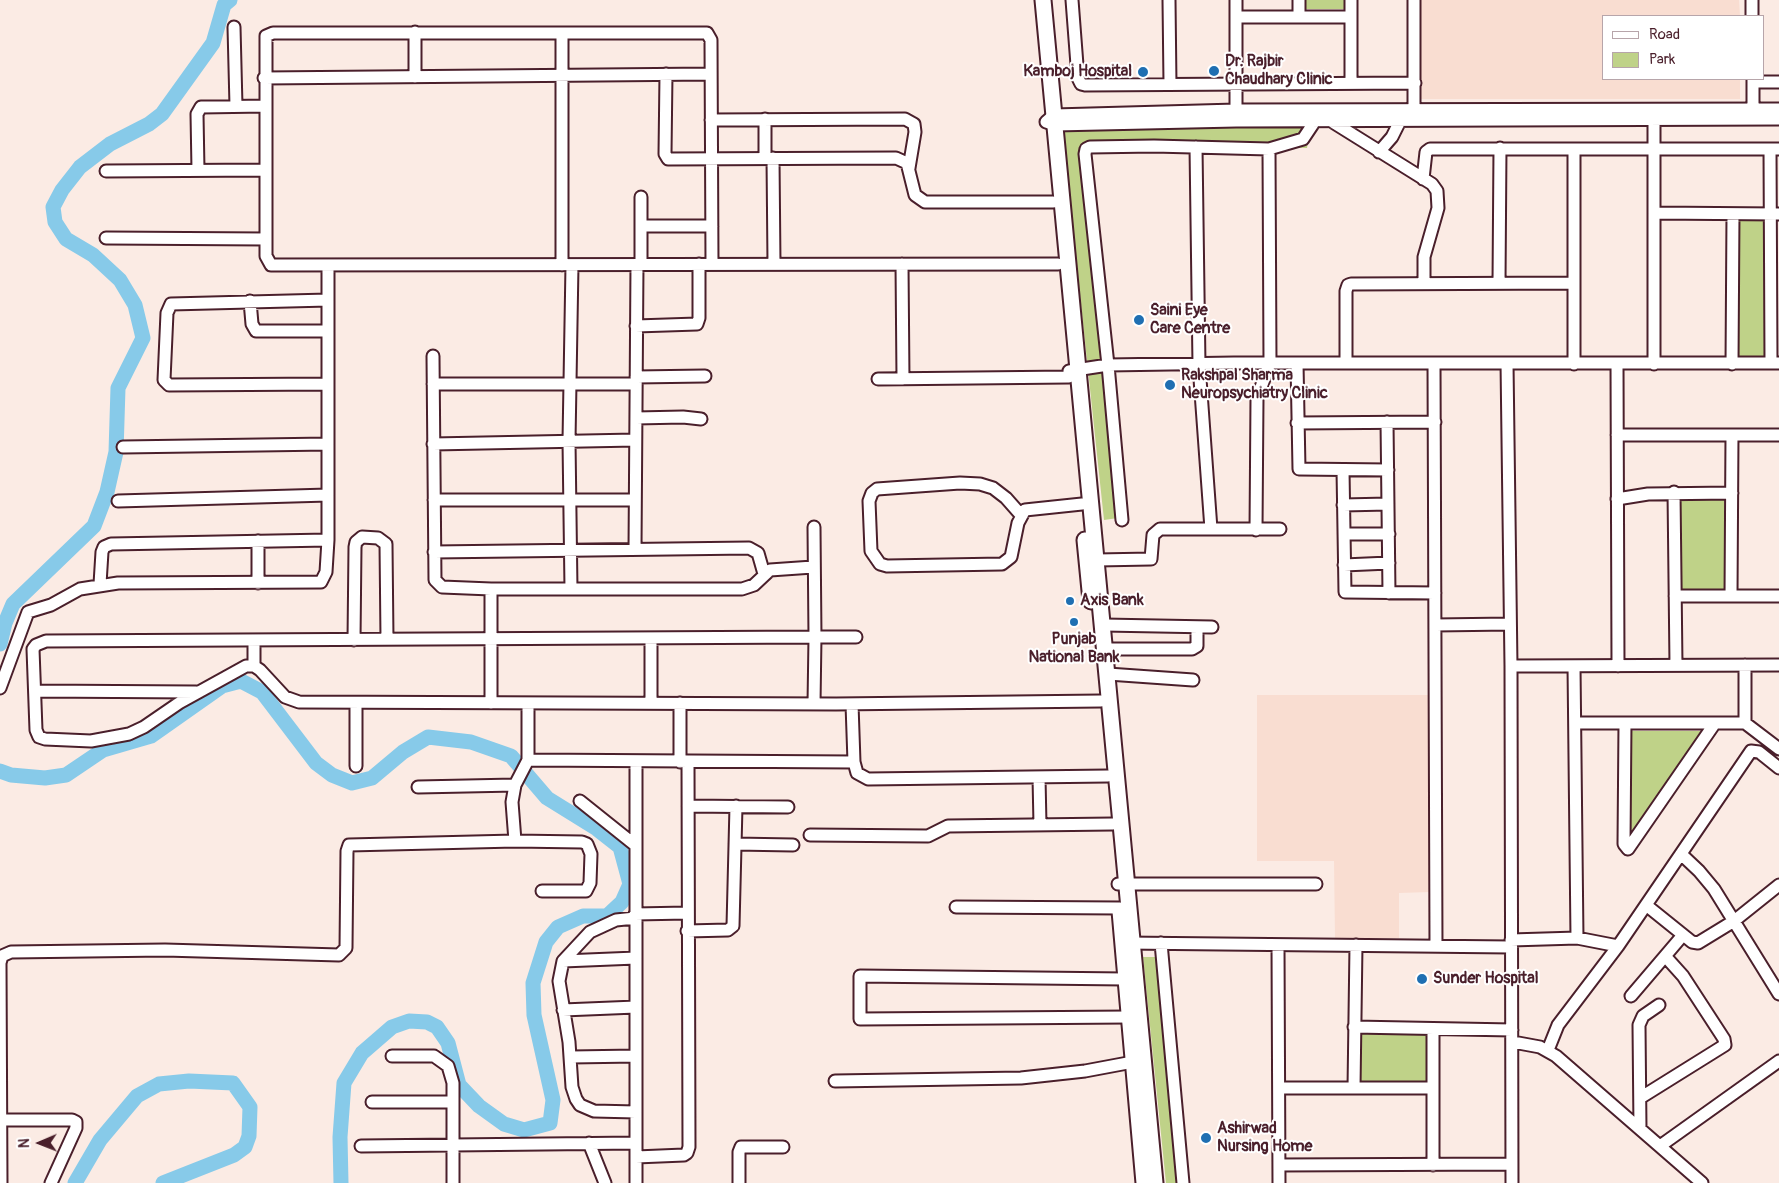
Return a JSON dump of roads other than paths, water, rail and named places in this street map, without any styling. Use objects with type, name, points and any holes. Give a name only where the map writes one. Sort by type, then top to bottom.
[{"type":"main road","points":[[1034,0],[1052,121],[1053,202],[1058,264],[1098,560],[1128,943],[1155,1183]]},
{"type":"main road","points":[[1044,0],[1082,504],[1113,824],[1123,884],[1120,908],[1128,943],[1125,978],[1144,1183]]},
{"type":"street","points":[[1072,0],[1078,78],[1081,84],[1414,83]]},
{"type":"street","points":[[1169,0],[1170,84]]},
{"type":"street","points":[[1236,0],[1236,116]]},
{"type":"street","points":[[1299,0],[1299,16]]},
{"type":"street","points":[[1351,0],[1351,83]]},
{"type":"street","points":[[1414,0],[1414,115]]},
{"type":"street","points":[[1752,0],[1752,15]]},
{"type":"street","points":[[1236,17],[1351,17]]},
{"type":"street","points":[[234,27],[236,106]]},
{"type":"street","points":[[415,32],[415,76]]},
{"type":"street","points":[[712,264],[711,40],[707,33],[415,32],[269,34],[264,39],[266,256],[271,265],[1058,264]]},
{"type":"street","points":[[562,33],[570,385],[571,589]]},
{"type":"street","points":[[666,74],[666,157],[672,160],[896,158],[903,160],[909,168]]},
{"type":"street","points":[[264,78],[711,74]]},
{"type":"street","points":[[1753,114],[1753,80],[1779,82]]},
{"type":"street","points":[[198,170],[198,110],[206,106],[265,106]]},
{"type":"street","points":[[1052,121],[1236,116],[1753,114],[1779,109]]},
{"type":"street","points":[[1654,114],[1654,364]]},
{"type":"street","points":[[1753,114],[1779,119]]},
{"type":"street","points":[[1236,116],[1315,121],[1400,121],[1414,115]]},
{"type":"street","points":[[765,119],[769,158],[774,264]]},
{"type":"street","points":[[711,120],[911,120],[914,124],[915,132],[909,168],[915,195],[925,202],[1053,202]]},
{"type":"street","points":[[1122,520],[1086,149],[1090,147],[1196,147],[1269,149],[1303,139],[1315,121]]},
{"type":"street","points":[[1331,121],[1432,184],[1438,198],[1424,257],[1424,283]]},
{"type":"street","points":[[1380,152],[1392,137],[1400,121]]},
{"type":"street","points":[[1196,147],[1199,365],[1211,530]]},
{"type":"street","points":[[878,379],[1072,373],[1108,365],[1270,363],[1775,363],[1774,149],[1500,148],[1428,150],[1425,156],[1423,179]]},
{"type":"street","points":[[1499,283],[1500,148]]},
{"type":"street","points":[[1256,530],[1257,398],[1270,363],[1269,149]]},
{"type":"street","points":[[1574,149],[1574,364]]},
{"type":"street","points":[[106,171],[265,170]]},
{"type":"street","points":[[634,549],[636,326],[641,198]]},
{"type":"street","points":[[1654,213],[1774,214]]},
{"type":"street","points":[[1732,364],[1734,214]]},
{"type":"street","points":[[641,226],[712,226]]},
{"type":"street","points":[[106,238],[266,239]]},
{"type":"street","points":[[636,326],[697,324],[699,318],[699,264]]},
{"type":"street","points":[[902,264],[903,379]]},
{"type":"street","points":[[0,688],[28,612],[51,605],[74,591],[100,584],[322,582],[326,572],[328,540],[328,266]]},
{"type":"street","points":[[1346,363],[1346,291],[1348,285],[1424,283],[1574,284]]},
{"type":"street","points":[[328,300],[171,304],[167,313],[164,380],[166,384],[328,384]]},
{"type":"street","points":[[250,301],[252,324],[256,331],[328,331]]},
{"type":"street","points":[[433,356],[434,574],[437,584],[448,588],[491,589],[742,589],[754,585],[764,574],[777,568],[813,567]]},
{"type":"street","points":[[1297,363],[1299,469],[1388,470]]},
{"type":"street","points":[[1434,363],[1436,946]]},
{"type":"street","points":[[1507,364],[1511,666],[1512,1183]]},
{"type":"street","points":[[1617,364],[1618,666]]},
{"type":"street","points":[[433,384],[570,385],[706,376]]},
{"type":"street","points":[[636,418],[678,417],[700,419]]},
{"type":"street","points":[[1388,422],[1389,593]]},
{"type":"street","points":[[1297,423],[1434,422]]},
{"type":"street","points":[[1617,435],[1779,436]]},
{"type":"street","points":[[1731,596],[1732,435]]},
{"type":"street","points":[[433,444],[635,440]]},
{"type":"street","points":[[123,447],[328,444]]},
{"type":"street","points":[[1343,470],[1345,592],[1435,593]]},
{"type":"street","points":[[1021,515],[1006,498],[993,488],[980,484],[960,483],[876,489],[869,501],[871,551],[880,564],[887,566],[1002,564],[1011,557],[1021,515],[1025,510],[1031,507],[1082,504]]},
{"type":"street","points":[[1616,499],[1674,492],[1732,493]]},
{"type":"street","points":[[1674,492],[1676,665]]},
{"type":"street","points":[[118,501],[328,495]]},
{"type":"street","points":[[434,500],[635,500]]},
{"type":"street","points":[[1344,505],[1388,504]]},
{"type":"street","points":[[814,527],[814,704]]},
{"type":"street","points":[[1098,560],[1148,561],[1153,555],[1153,535],[1160,529],[1280,530]]},
{"type":"street","points":[[1344,534],[1388,534]]},
{"type":"street","points":[[354,640],[355,547],[356,542],[362,537],[378,538],[386,544],[387,639]]},
{"type":"street","points":[[100,584],[102,552],[107,545],[328,540]]},
{"type":"street","points":[[258,541],[258,583]]},
{"type":"street","points":[[434,552],[749,548],[758,553],[764,574]]},
{"type":"street","points":[[1344,565],[1389,564]]},
{"type":"street","points":[[491,589],[491,703]]},
{"type":"street","points":[[1675,596],[1779,596]]},
{"type":"street","points":[[1435,625],[1510,624]]},
{"type":"street","points":[[1104,625],[1212,628]]},
{"type":"street","points":[[1106,649],[1192,649],[1197,646],[1197,627]]},
{"type":"street","points":[[254,666],[239,669],[197,692],[129,734],[91,741],[39,737],[36,730],[33,649],[40,642],[387,639],[651,640],[856,637]]},
{"type":"street","points":[[651,640],[651,703]]},
{"type":"street","points":[[254,641],[254,666],[292,701],[356,704],[1101,702]]},
{"type":"street","points":[[1511,666],[1779,664]]},
{"type":"street","points":[[1744,665],[1745,723]]},
{"type":"street","points":[[1574,666],[1577,938]]},
{"type":"street","points":[[1108,674],[1193,680]]},
{"type":"street","points":[[34,691],[197,692]]},
{"type":"street","points":[[514,841],[512,802],[515,785],[525,767],[528,703]]},
{"type":"street","points":[[636,1157],[684,1155],[689,1147],[688,806],[680,703]]},
{"type":"street","points":[[356,704],[356,766]]},
{"type":"street","points":[[852,704],[854,762],[858,773],[868,779],[1108,776]]},
{"type":"street","points":[[1574,723],[1745,723],[1779,749]]},
{"type":"street","points":[[1625,723],[1624,844],[1628,849],[1715,723]]},
{"type":"street","points":[[1548,1050],[1558,1025],[1618,946],[1751,752],[1759,752],[1779,768]]},
{"type":"street","points":[[525,767],[636,761],[854,762]]},
{"type":"street","points":[[636,761],[636,1183]]},
{"type":"street","points":[[1039,777],[1040,825]]},
{"type":"street","points":[[418,787],[515,785]]},
{"type":"street","points":[[580,800],[635,845]]},
{"type":"street","points":[[688,806],[788,807]]},
{"type":"street","points":[[687,930],[728,930],[732,926],[736,806]]},
{"type":"street","points":[[810,835],[928,836],[948,826],[1113,824]]},
{"type":"street","points":[[1,1183],[0,963],[2,956],[6,954],[165,950],[339,955],[346,948],[347,851],[349,845],[514,841],[582,842],[590,849],[589,888],[581,891],[542,891]]},
{"type":"street","points":[[736,844],[793,845]]},
{"type":"street","points":[[1681,854],[1699,871],[1734,920],[1779,994]]},
{"type":"street","points":[[1123,884],[1316,884]]},
{"type":"street","points":[[1646,905],[1692,942],[1698,943],[1734,920],[1779,885]]},
{"type":"street","points":[[956,908],[1120,908]]},
{"type":"street","points":[[636,1112],[594,1111],[580,1105],[572,1086],[571,1057],[559,981],[564,961],[590,932],[616,920],[635,916],[688,913]]},
{"type":"street","points":[[1631,996],[1683,935]]},
{"type":"street","points":[[1128,943],[1436,946],[1577,938],[1618,946]]},
{"type":"street","points":[[1161,943],[1183,1183]]},
{"type":"street","points":[[1278,944],[1279,1183]]},
{"type":"street","points":[[1354,1088],[1356,945]]},
{"type":"street","points":[[1640,1098],[1724,1045],[1724,1039],[1683,976],[1665,956]]},
{"type":"street","points":[[564,961],[636,958]]},
{"type":"street","points":[[1125,978],[860,976],[860,1019],[1129,1017]]},
{"type":"street","points":[[1640,1129],[1639,1025],[1642,1016],[1659,1005]]},
{"type":"street","points":[[563,1010],[636,1007]]},
{"type":"street","points":[[1354,1028],[1433,1029],[1512,1036],[1548,1050],[1702,1183]]},
{"type":"street","points":[[1433,1029],[1433,1165]]},
{"type":"street","points":[[392,1056],[424,1055],[442,1060],[453,1075],[453,1183]]},
{"type":"street","points":[[571,1057],[636,1056]]},
{"type":"street","points":[[1660,1146],[1779,1061]]},
{"type":"street","points":[[835,1081],[1021,1078],[1084,1072],[1133,1062]]},
{"type":"street","points":[[1279,1088],[1433,1088]]},
{"type":"street","points":[[372,1102],[453,1102]]},
{"type":"street","points":[[1,1120],[72,1120],[76,1122],[76,1128],[51,1183]]},
{"type":"street","points":[[361,1146],[636,1143]]},
{"type":"street","points":[[589,1144],[605,1183]]},
{"type":"street","points":[[739,1183],[741,1147],[783,1147]]},
{"type":"street","points":[[1279,1165],[1512,1164]]},
{"type":"waterway","points":[[0,644],[5,623],[13,604],[94,526],[107,492],[116,452],[118,388],[143,338],[135,305],[120,280],[93,255],[66,239],[55,222],[53,207],[62,190],[80,167],[110,144],[149,124],[162,114],[213,43],[224,5],[230,0]]},
{"type":"waterway","points":[[0,771],[11,775],[45,778],[66,775],[103,750],[151,736],[222,686],[241,681],[262,692],[316,763],[332,775],[352,783],[372,778],[403,752],[428,737],[471,742],[511,756],[547,798],[597,829],[620,847],[630,884],[622,902],[607,916],[583,916],[558,927],[546,942],[533,983],[534,1015],[553,1100],[550,1123],[524,1130],[504,1124],[479,1106],[459,1085],[448,1043],[437,1027],[427,1022],[409,1021],[392,1027],[362,1053],[344,1083],[340,1137],[341,1183]]},
{"type":"waterway","points":[[75,1183],[100,1140],[137,1096],[159,1084],[189,1081],[233,1083],[250,1107],[249,1136],[245,1147],[234,1155],[163,1183]]},
{"type":"place","name":"Dr. Rajbir Chaudhary Clinic","points":[[1214,71]]},
{"type":"place","name":"Kamboj Hospital","points":[[1143,72]]},
{"type":"place","name":"Saini Eye Care Centre","points":[[1139,320]]},
{"type":"place","name":"Rakshpal Sharma Neuropsychiatry Clinic","points":[[1170,385]]},
{"type":"place","name":"Axis Bank","points":[[1070,601]]},
{"type":"place","name":"Punjab National Bank","points":[[1074,622]]},
{"type":"place","name":"Sunder Hospital","points":[[1422,979]]},
{"type":"place","name":"Ashirwad Nursing Home","points":[[1206,1138]]}]
